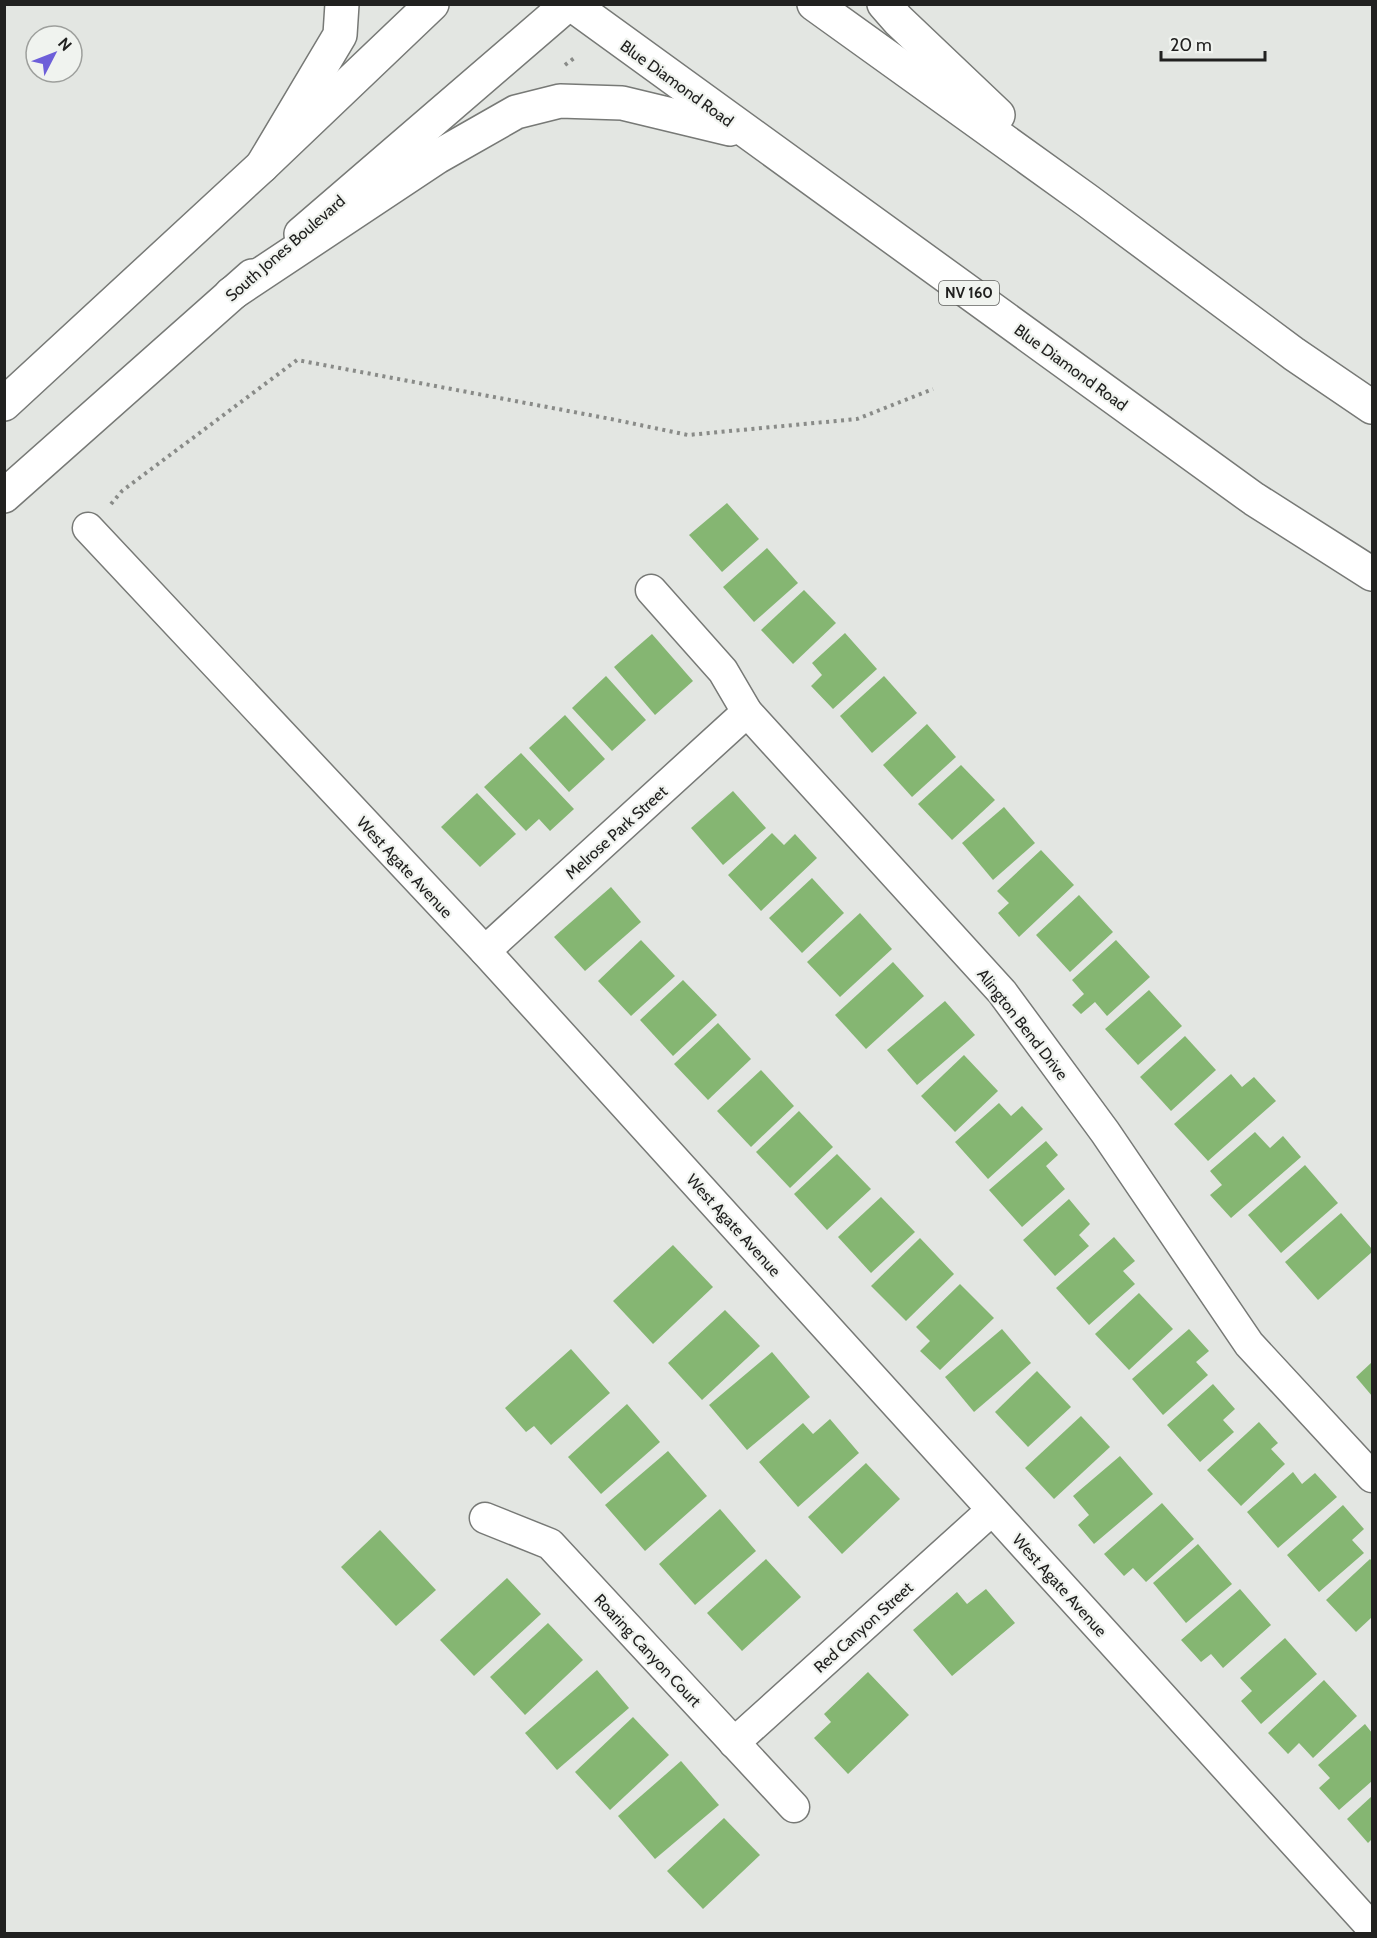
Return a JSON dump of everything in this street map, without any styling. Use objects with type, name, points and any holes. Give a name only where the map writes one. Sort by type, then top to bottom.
[{"type":"main road","points":[[262,166],[340,35],[342,4]]},
{"type":"main road","points":[[4,404],[262,166],[432,4]]},
{"type":"main road","name":"Blue Diamond Road","points":[[570,4],[1254,499],[1372,574]]},
{"type":"main road","name":"South Jones Boulevard","points":[[4,496],[231,294],[570,4]]},
{"type":"main road","points":[[814,4],[1088,201],[1294,354],[1372,407]]},
{"type":"main road","points":[[884,4],[907,29],[1088,201]]},
{"type":"main road","points":[[231,294],[437,157],[516,112],[560,101],[622,103],[747,133]]},
{"type":"street","name":"West Agate Avenue","points":[[88,528],[485,951],[1372,1928]]},
{"type":"street","name":"Alington Bend Drive","points":[[651,590],[723,671],[747,712],[1002,992],[1105,1132],[1249,1344],[1372,1477]]},
{"type":"street","name":"Melrose Park Street","points":[[485,951],[747,712]]},
{"type":"street","name":"Red Canyon Street","points":[[734,1743],[992,1510]]},
{"type":"street","name":"Roaring Canyon Court","points":[[485,1518],[550,1544],[794,1807]]},
{"type":"path","points":[[559,69],[577,56]]},
{"type":"path","points":[[88,528],[122,491],[297,360],[688,435],[856,419],[933,389]]},
{"type":"building","points":[[727,503],[759,539],[722,572],[689,535]]},
{"type":"building","points":[[767,548],[798,583],[754,622],[723,587]]},
{"type":"building","points":[[804,590],[836,623],[793,664],[761,630]]},
{"type":"building","points":[[845,633],[877,669],[833,709],[811,686],[822,675],[812,663]]},
{"type":"building","points":[[652,634],[693,681],[655,715],[614,667]]},
{"type":"building","points":[[606,676],[646,720],[612,751],[572,708]]},
{"type":"building","points":[[884,676],[917,713],[872,753],[840,716]]},
{"type":"building","points":[[565,715],[605,759],[569,792],[529,748]]},
{"type":"building","points":[[927,724],[956,757],[912,797],[883,765]]},
{"type":"building","points":[[521,753],[574,809],[550,831],[539,819],[526,831],[484,787]]},
{"type":"building","points":[[961,765],[995,800],[952,840],[918,804]]},
{"type":"building","points":[[733,791],[766,828],[723,865],[691,828]]},
{"type":"building","points":[[477,793],[516,834],[480,867],[441,827]]},
{"type":"building","points":[[1004,807],[1035,843],[993,880],[962,843]]},
{"type":"building","points":[[772,833],[784,845],[795,834],[817,858],[761,911],[728,875]]},
{"type":"building","points":[[1041,850],[1074,885],[1019,937],[998,913],[1009,903],[997,891]]},
{"type":"building","points":[[812,878],[844,913],[802,953],[769,918]]},
{"type":"building","points":[[611,887],[641,922],[585,971],[554,937]]},
{"type":"building","points":[[1079,895],[1113,932],[1070,972],[1036,935]]},
{"type":"building","points":[[860,913],[892,949],[840,997],[807,962]]},
{"type":"building","points":[[641,940],[675,976],[631,1016],[598,981]]},
{"type":"building","points":[[1116,940],[1150,977],[1107,1016],[1095,1002],[1081,1014],[1072,1005],[1084,994],[1072,980]]},
{"type":"building","points":[[893,962],[924,996],[866,1049],[835,1015]]},
{"type":"building","points":[[683,980],[717,1015],[673,1056],[640,1020]]},
{"type":"building","points":[[1149,990],[1182,1026],[1138,1065],[1105,1029]]},
{"type":"building","points":[[945,1001],[975,1035],[917,1085],[887,1050]]},
{"type":"building","points":[[718,1023],[751,1059],[708,1100],[674,1064]]},
{"type":"building","points":[[1185,1036],[1216,1070],[1171,1111],[1140,1077]]},
{"type":"building","points":[[964,1055],[998,1091],[955,1132],[921,1096]]},
{"type":"building","points":[[761,1070],[794,1106],[751,1147],[717,1111]]},
{"type":"building","points":[[1231,1074],[1242,1087],[1254,1077],[1276,1101],[1208,1161],[1174,1124]]},
{"type":"building","points":[[999,1103],[1011,1116],[1022,1106],[1043,1129],[988,1179],[955,1142]]},
{"type":"building","points":[[799,1111],[833,1147],[790,1188],[756,1152]]},
{"type":"building","points":[[1255,1132],[1270,1148],[1283,1136],[1301,1157],[1231,1218],[1210,1195],[1222,1185],[1210,1171]]},
{"type":"building","points":[[1046,1141],[1058,1155],[1046,1166],[1065,1189],[1022,1227],[989,1190]]},
{"type":"building","points":[[837,1154],[871,1189],[827,1230],[794,1194]]},
{"type":"building","points":[[1305,1165],[1338,1203],[1281,1253],[1248,1215]]},
{"type":"building","points":[[881,1197],[915,1232],[871,1273],[838,1237]]},
{"type":"building","points":[[1069,1199],[1090,1224],[1079,1235],[1089,1246],[1055,1276],[1023,1240]]},
{"type":"building","points":[[1341,1213],[1372,1249],[1372,1252],[1318,1300],[1285,1262]]},
{"type":"building","points":[[1114,1237],[1135,1261],[1123,1271],[1135,1284],[1089,1325],[1056,1288]]},
{"type":"building","points":[[920,1238],[954,1274],[906,1321],[871,1286]]},
{"type":"building","points":[[673,1245],[713,1287],[653,1344],[613,1301]]},
{"type":"building","points":[[960,1284],[994,1318],[940,1370],[920,1351],[930,1341],[916,1327]]},
{"type":"building","points":[[1139,1293],[1173,1329],[1129,1370],[1095,1334]]},
{"type":"building","points":[[725,1310],[760,1346],[702,1400],[668,1363]]},
{"type":"building","points":[[1002,1329],[1031,1363],[974,1412],[945,1377]]},
{"type":"building","points":[[1189,1329],[1209,1351],[1196,1362],[1208,1375],[1163,1415],[1132,1379]]},
{"type":"building","points":[[571,1349],[610,1393],[551,1445],[534,1426],[526,1432],[505,1408]]},
{"type":"building","points":[[772,1352],[810,1397],[747,1450],[709,1405]]},
{"type":"building","points":[[1372,1362],[1372,1396],[1356,1377]]},
{"type":"building","points":[[1037,1371],[1071,1407],[1028,1447],[995,1412]]},
{"type":"building","points":[[1213,1384],[1235,1409],[1223,1420],[1234,1432],[1200,1462],[1167,1425]]},
{"type":"building","points":[[627,1404],[660,1442],[601,1494],[568,1457]]},
{"type":"building","points":[[1081,1416],[1110,1447],[1054,1499],[1025,1468]]},
{"type":"building","points":[[830,1419],[859,1453],[798,1507],[759,1462],[803,1423],[813,1434]]},
{"type":"building","points":[[1259,1422],[1278,1443],[1271,1449],[1285,1464],[1241,1506],[1207,1470]]},
{"type":"building","points":[[668,1451],[707,1496],[645,1551],[605,1505]]},
{"type":"building","points":[[1120,1456],[1153,1494],[1094,1544],[1078,1525],[1089,1515],[1073,1496]]},
{"type":"building","points":[[866,1463],[900,1499],[842,1554],[808,1517]]},
{"type":"building","points":[[1293,1472],[1302,1484],[1315,1473],[1337,1497],[1278,1548],[1247,1512]]},
{"type":"building","points":[[1162,1503],[1194,1539],[1146,1582],[1133,1568],[1124,1576],[1104,1554]]},
{"type":"building","points":[[1343,1505],[1364,1529],[1352,1540],[1364,1553],[1319,1592],[1287,1555]]},
{"type":"building","points":[[720,1509],[756,1551],[695,1605],[659,1564]]},
{"type":"building","points":[[380,1530],[436,1590],[396,1626],[341,1567]]},
{"type":"building","points":[[1198,1544],[1232,1584],[1186,1623],[1153,1583]]},
{"type":"building","points":[[766,1559],[801,1597],[742,1651],[707,1613]]},
{"type":"building","points":[[1370,1559],[1372,1561],[1372,1617],[1356,1632],[1326,1600]]},
{"type":"building","points":[[507,1578],[541,1614],[474,1676],[440,1640]]},
{"type":"building","points":[[986,1589],[1015,1623],[952,1676],[913,1630],[957,1592],[967,1604]]},
{"type":"building","points":[[1240,1589],[1271,1625],[1223,1668],[1211,1654],[1201,1662],[1181,1640]]},
{"type":"building","points":[[548,1623],[583,1660],[525,1715],[490,1677]]},
{"type":"building","points":[[1285,1638],[1317,1674],[1261,1724],[1241,1701],[1252,1691],[1240,1678]]},
{"type":"building","points":[[597,1670],[629,1708],[557,1770],[525,1733]]},
{"type":"building","points":[[868,1672],[909,1715],[848,1774],[814,1738],[831,1722],[824,1714]]},
{"type":"building","points":[[1324,1680],[1357,1716],[1313,1758],[1299,1743],[1288,1754],[1268,1733]]},
{"type":"building","points":[[633,1717],[669,1755],[610,1810],[575,1772]]},
{"type":"building","points":[[1365,1724],[1372,1733],[1372,1781],[1339,1810],[1319,1788],[1330,1778],[1318,1765]]},
{"type":"building","points":[[681,1761],[719,1805],[655,1859],[618,1816]]},
{"type":"building","points":[[1372,1796],[1372,1839],[1368,1843],[1347,1819]]},
{"type":"building","points":[[724,1818],[760,1855],[703,1909],[667,1871]]}]
